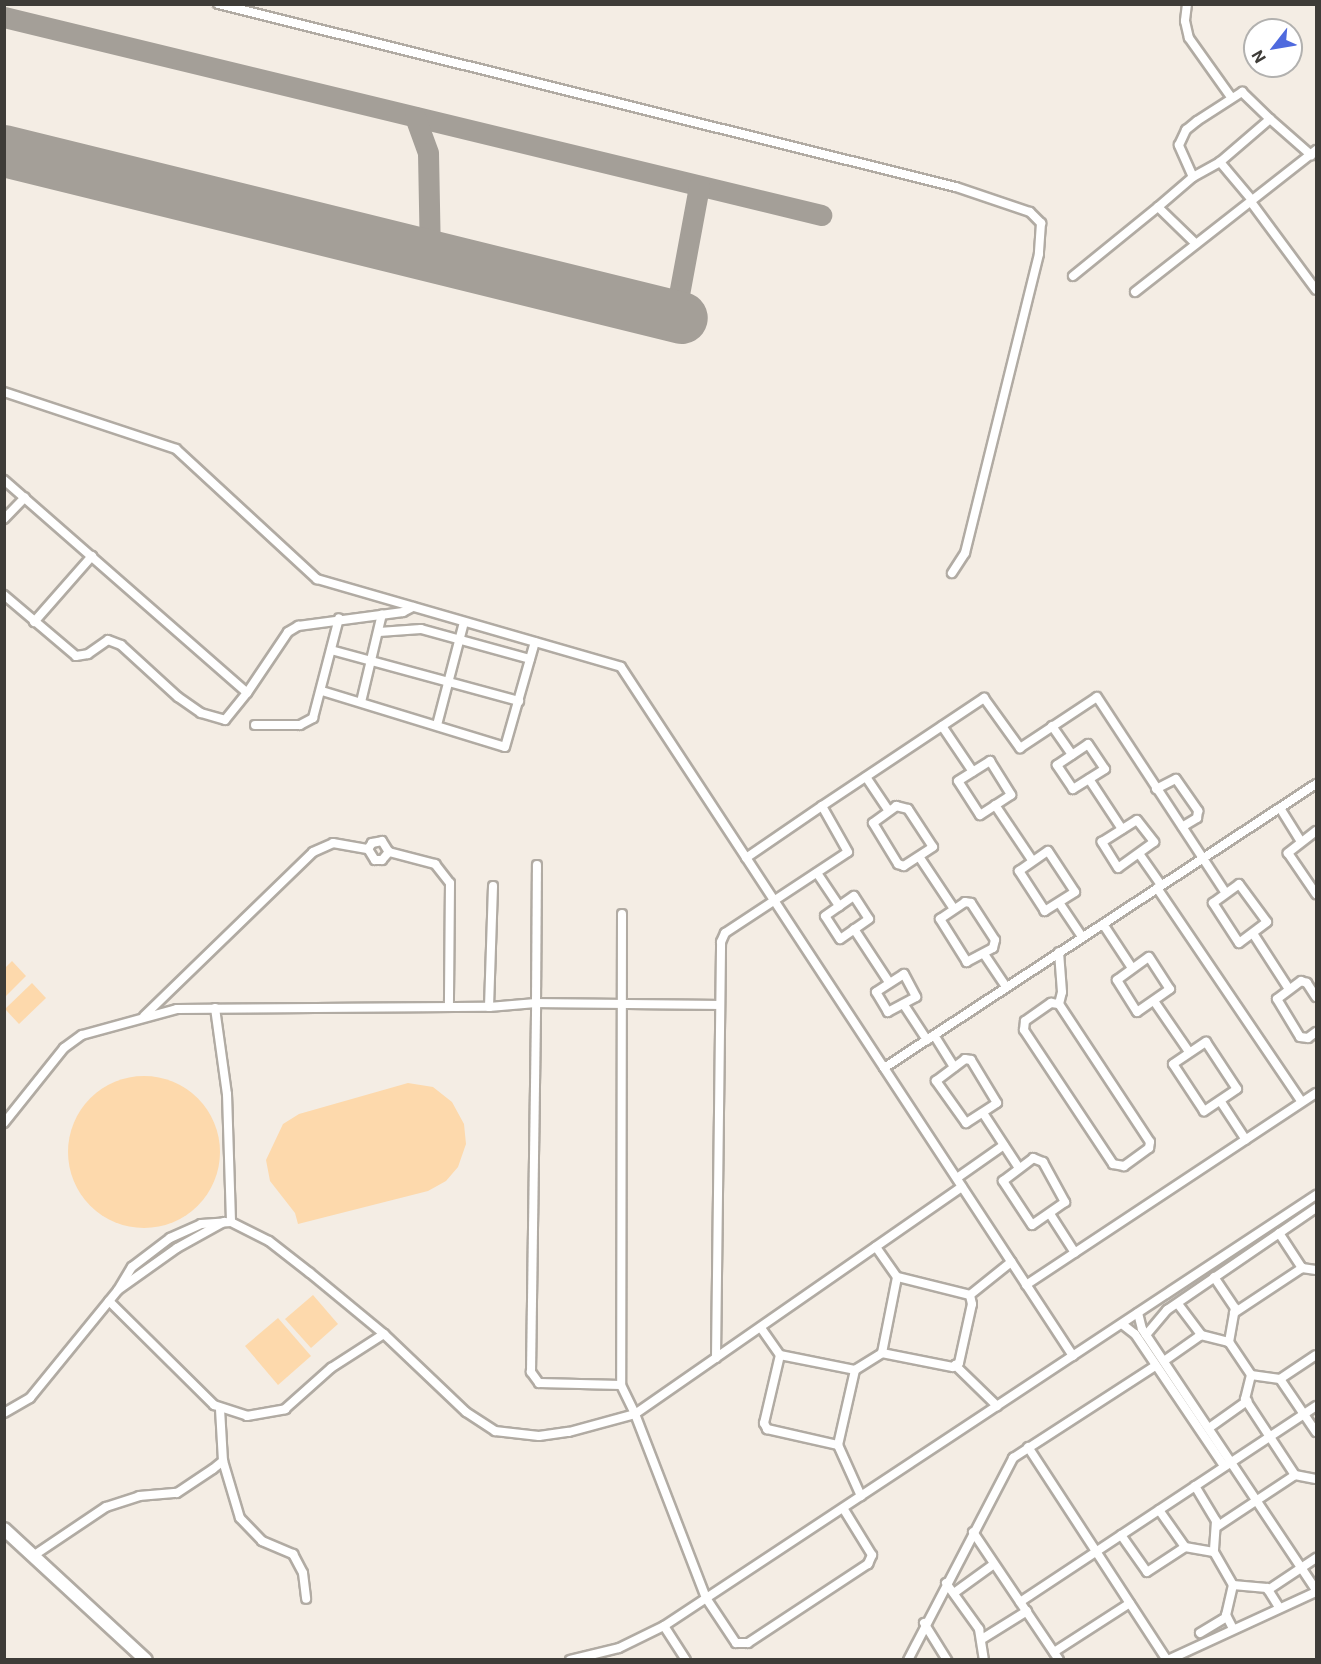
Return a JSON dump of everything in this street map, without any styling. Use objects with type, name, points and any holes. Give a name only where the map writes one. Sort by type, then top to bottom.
[{"type":"street","points":[[218,4],[956,187],[1030,212],[1041,224],[1039,254],[965,553],[952,573]]},
{"type":"street","points":[[1187,4],[1185,21],[1189,38],[1231,97]]},
{"type":"street","points":[[1135,292],[1314,152],[1270,119],[1249,95],[1242,92],[1231,97],[1186,130],[1181,138],[1182,154],[1193,177]]},
{"type":"street","points":[[1073,276],[1193,177],[1220,162],[1270,119]]},
{"type":"street","points":[[1220,162],[1317,290]]},
{"type":"street","points":[[1158,207],[1196,244]]},
{"type":"street","points":[[4,392],[176,449],[317,579],[621,667],[1073,1356]]},
{"type":"street","points":[[4,480],[248,693]]},
{"type":"street","points":[[4,519],[25,497]]},
{"type":"street","points":[[34,622],[92,556]]},
{"type":"street","points":[[4,596],[76,656],[88,654],[108,640],[121,645],[178,697],[216,719],[225,720],[248,693],[288,632],[298,626],[339,618],[382,614],[413,607]]},
{"type":"street","points":[[361,702],[382,614]]},
{"type":"street","points":[[255,725],[307,723],[313,718],[322,691],[339,618]]},
{"type":"street","points":[[437,725],[464,622]]},
{"type":"street","points":[[378,632],[421,629],[530,659]]},
{"type":"street","points":[[322,691],[505,747],[535,642]]},
{"type":"street","points":[[332,650],[519,701]]},
{"type":"street","points":[[746,858],[984,698],[1020,748],[1097,697],[1225,892]]},
{"type":"street","points":[[942,726],[973,772]]},
{"type":"street","points":[[1052,726],[1072,755]]},
{"type":"street","points":[[1088,744],[1105,769],[1073,789],[1057,765],[1072,755],[1088,744]]},
{"type":"street","points":[[990,761],[1011,795],[980,815],[958,781],[973,772],[990,761]]},
{"type":"street","points":[[866,777],[888,810]]},
{"type":"street","points":[[1089,779],[1122,829]]},
{"type":"street","points":[[1156,789],[1176,779],[1198,811],[1197,818],[1182,827]]},
{"type":"street","points":[[884,1068],[1202,857],[1317,784]]},
{"type":"street","points":[[995,805],[1032,860]]},
{"type":"street","points":[[716,1358],[719,1005],[722,937],[848,852],[822,806]]},
{"type":"street","points":[[896,806],[908,809],[930,841],[932,849],[920,858],[904,866],[898,864],[873,823],[896,806]]},
{"type":"street","points":[[1280,808],[1301,841]]},
{"type":"street","points":[[1137,820],[1154,839],[1140,855],[1121,867],[1111,861],[1102,843],[1137,820]]},
{"type":"street","points":[[1317,831],[1301,841],[1288,855],[1317,894]]},
{"type":"street","points":[[368,849],[375,841],[382,841],[388,852],[435,864],[450,883],[449,1007]]},
{"type":"street","points":[[144,1017],[313,852],[333,843],[368,849]]},
{"type":"street","points":[[368,849],[372,859],[379,861],[388,852]]},
{"type":"street","points":[[1048,851],[1053,855],[1075,892],[1052,910],[1041,908],[1019,871],[1032,860],[1048,851]]},
{"type":"street","points":[[1140,855],[1302,1102]]},
{"type":"street","points":[[920,858],[954,909]]},
{"type":"street","points":[[537,865],[531,1372],[539,1383],[621,1385]]},
{"type":"street","points":[[817,873],[839,906]]},
{"type":"street","points":[[1239,884],[1267,922],[1242,943],[1236,941],[1213,906],[1215,899],[1225,892],[1239,884]]},
{"type":"street","points":[[489,1007],[493,886]]},
{"type":"street","points":[[854,896],[869,919],[854,929],[840,939],[825,916],[854,896]]},
{"type":"street","points":[[965,902],[971,903],[995,940],[993,948],[984,954],[963,960],[940,919],[965,902]]},
{"type":"street","points":[[1060,904],[1082,937]]},
{"type":"street","points":[[622,914],[621,1385],[635,1414],[706,1598],[736,1642],[748,1643],[795,1615],[868,1564],[872,1555],[843,1508]]},
{"type":"street","points":[[1103,924],[1132,968]]},
{"type":"street","points":[[854,929],[889,982]]},
{"type":"street","points":[[1254,935],[1289,989]]},
{"type":"street","points":[[1059,952],[1062,992],[1059,1004],[1150,1142],[1149,1148],[1124,1166],[1113,1164],[1024,1030],[1025,1021],[1051,1003],[1059,1004]]},
{"type":"street","points":[[984,954],[1006,987]]},
{"type":"street","points":[[1149,957],[1170,986],[1154,1001],[1137,1012],[1117,983],[1132,968],[1149,957]]},
{"type":"street","points":[[906,975],[917,994],[904,1005],[888,1012],[876,994],[889,982],[906,975]]},
{"type":"street","points":[[1317,997],[1305,981],[1279,995],[1278,1003],[1300,1037],[1317,1032]]},
{"type":"street","points":[[1154,1001],[1189,1052]]},
{"type":"street","points":[[4,1123],[64,1048],[96,1028],[177,1009],[489,1007],[536,1003],[719,1005]]},
{"type":"street","points":[[904,1005],[954,1067]]},
{"type":"street","points":[[215,1008],[227,1094],[227,1222]]},
{"type":"street","points":[[1206,1042],[1209,1044],[1237,1086],[1221,1101],[1204,1111],[1174,1069],[1174,1062],[1189,1052],[1206,1042]]},
{"type":"street","points":[[971,1060],[996,1099],[996,1105],[969,1123],[962,1122],[936,1082],[954,1067],[971,1060]]},
{"type":"street","points":[[1026,1285],[1317,1093]]},
{"type":"street","points":[[1221,1101],[1246,1140]]},
{"type":"street","points":[[983,1113],[1019,1168]]},
{"type":"street","points":[[957,1178],[1004,1145]]},
{"type":"street","points":[[1034,1158],[1043,1162],[1065,1202],[1032,1225],[1027,1221],[1004,1181],[1019,1168],[1034,1158]]},
{"type":"street","points":[[4,1413],[30,1398],[118,1290],[132,1267],[170,1238],[201,1224],[227,1222],[269,1241],[384,1334],[466,1412],[495,1431],[513,1436],[549,1435],[635,1414],[962,1187]]},
{"type":"street","points":[[570,1659],[619,1648],[664,1626],[1317,1195]]},
{"type":"street","points":[[1146,1335],[1178,1304],[1214,1277],[1316,1209]]},
{"type":"street","points":[[1050,1214],[1075,1253]]},
{"type":"street","points":[[1279,1233],[1302,1268]]},
{"type":"street","points":[[876,1247],[897,1277],[970,1295]]},
{"type":"street","points":[[970,1295],[1011,1262]]},
{"type":"street","points":[[1234,1313],[1302,1268],[1317,1270]]},
{"type":"street","points":[[882,1353],[897,1277]]},
{"type":"street","points":[[1214,1277],[1233,1303],[1234,1313],[1229,1342]]},
{"type":"street","points":[[955,1365],[972,1304],[970,1295]]},
{"type":"street","points":[[109,1300],[220,1409],[247,1416],[285,1409],[331,1368],[384,1334]]},
{"type":"street","points":[[1178,1304],[1201,1335],[1229,1342],[1251,1375]]},
{"type":"street","points":[[1028,1447],[1168,1659],[1317,1591],[1160,1364],[1138,1313]]},
{"type":"street","points":[[1122,1324],[1135,1334],[1209,1428],[1228,1464]]},
{"type":"street","points":[[761,1328],[780,1355],[855,1370],[882,1353],[955,1365],[997,1406]]},
{"type":"street","points":[[908,1659],[924,1623],[1006,1467],[1028,1447],[1160,1364],[1201,1335]]},
{"type":"street","points":[[780,1355],[764,1423],[767,1429],[838,1445]]},
{"type":"street","points":[[1251,1375],[1280,1378],[1317,1355]]},
{"type":"street","points":[[855,1370],[838,1445],[861,1496]]},
{"type":"street","points":[[1251,1375],[1245,1394],[1247,1401],[1294,1475]]},
{"type":"street","points":[[1280,1378],[1317,1432]]},
{"type":"street","points":[[1209,1428],[1247,1401]]},
{"type":"street","points":[[1020,1602],[1317,1406]]},
{"type":"street","points":[[220,1409],[223,1461],[240,1518],[262,1540],[294,1554],[303,1573],[306,1599]]},
{"type":"street","points":[[33,1556],[106,1507],[139,1496],[177,1493],[223,1461]]},
{"type":"street","points":[[1218,1526],[1294,1475],[1317,1479]]},
{"type":"street","points":[[1195,1486],[1218,1526],[1214,1552],[1233,1585],[1227,1617],[1233,1629]]},
{"type":"street","points":[[1159,1510],[1185,1546],[1214,1552]]},
{"type":"street","points":[[4,1528],[146,1659]]},
{"type":"street","points":[[973,1532],[1057,1656],[1130,1603]]},
{"type":"street","points":[[1121,1535],[1147,1572],[1185,1546]]},
{"type":"street","points":[[1233,1585],[1268,1590],[1317,1558]]},
{"type":"street","points":[[954,1593],[994,1564]]},
{"type":"street","points":[[946,1583],[982,1639],[984,1659]]},
{"type":"street","points":[[1268,1590],[1279,1607]]},
{"type":"street","points":[[982,1639],[1027,1611]]},
{"type":"street","points":[[1200,1633],[1227,1617]]},
{"type":"street","points":[[924,1623],[947,1659]]},
{"type":"street","points":[[664,1626],[686,1659]]},
{"type":"street","points":[[617,1659],[619,1648]]},
{"type":"shaded area","points":[[12,961],[26,976],[5,997],[5,968]]},
{"type":"shaded area","points":[[32,983],[46,998],[19,1024],[5,1009]]},
{"type":"shaded area","points":[[144,1076],[159,1077],[173,1082],[198,1098],[214,1123],[219,1137],[219,1167],[214,1181],[198,1206],[173,1222],[159,1227],[144,1228],[129,1227],[115,1222],[90,1206],[74,1181],[69,1167],[68,1152],[69,1137],[74,1123],[90,1098],[115,1082],[129,1077]]},
{"type":"shaded area","points":[[408,1083],[433,1087],[452,1102],[464,1124],[466,1144],[458,1167],[446,1181],[428,1191],[298,1224],[295,1213],[270,1181],[266,1160],[283,1124],[299,1114]]},
{"type":"shaded area","points":[[313,1295],[338,1324],[311,1348],[285,1319]]},
{"type":"shaded area","points":[[278,1318],[311,1356],[278,1385],[245,1346]]},
{"type":"taxiway","points":[[4,17],[821,215]]},
{"type":"taxiway","points":[[415,117],[428,153],[430,256]]},
{"type":"taxiway","points":[[675,316],[699,186]]},
{"type":"runway","points":[[4,151],[682,318]]}]
